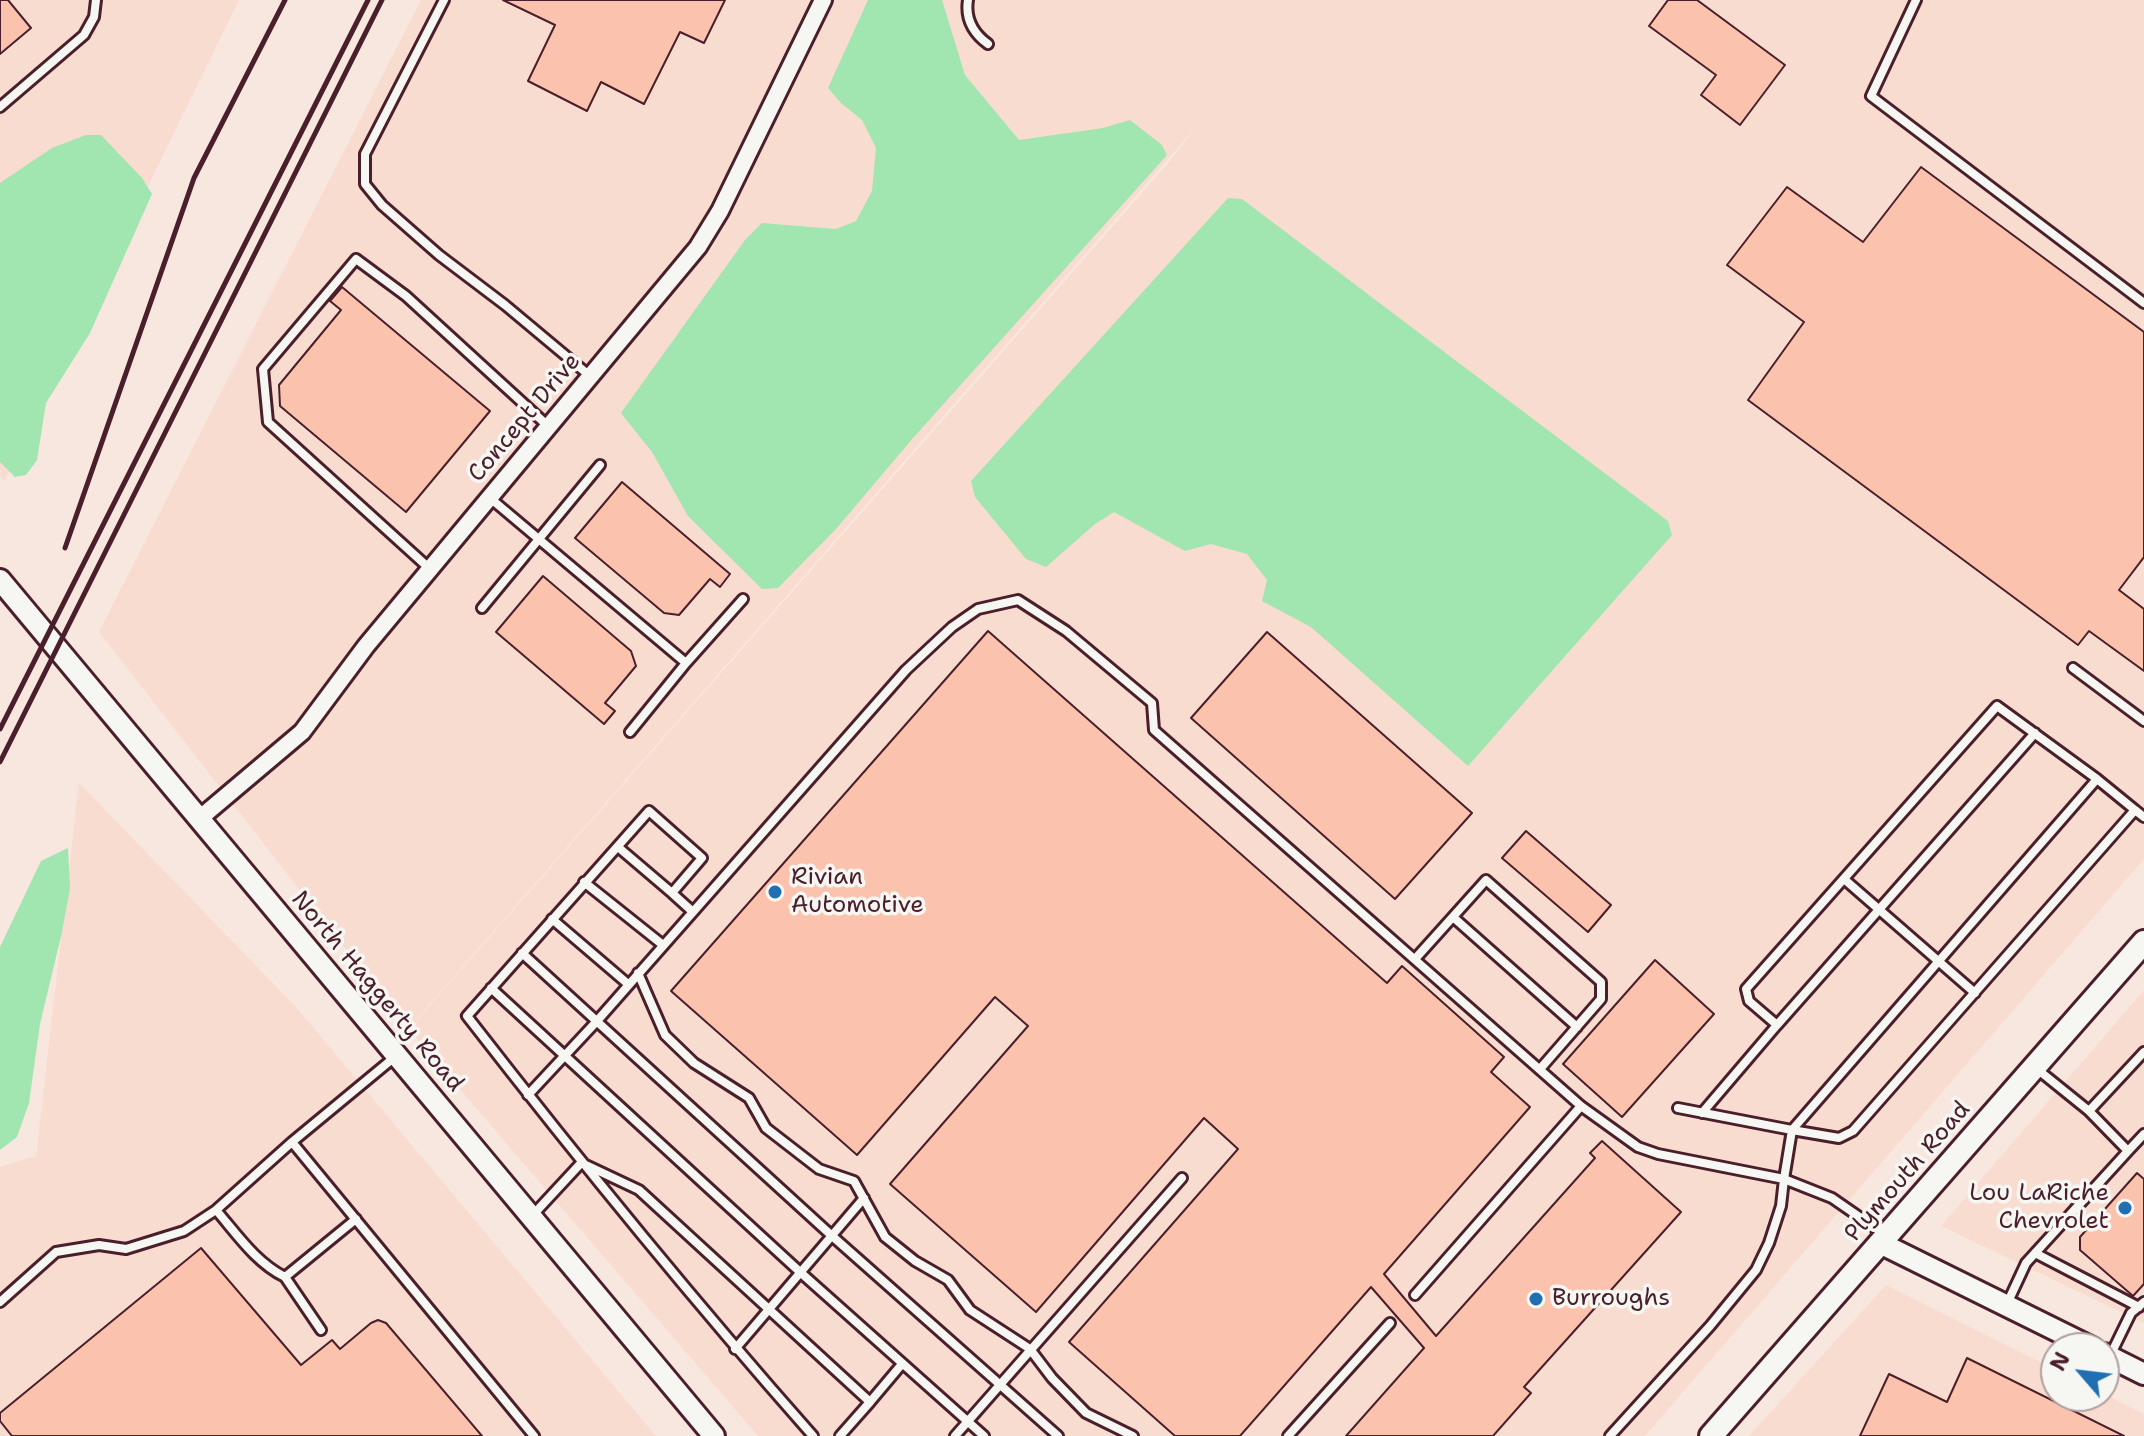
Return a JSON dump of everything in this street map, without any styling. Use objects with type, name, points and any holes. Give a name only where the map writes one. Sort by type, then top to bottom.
[{"type":"main road","name":"Plymouth Road","points":[[1716,1434],[2144,942]]},
{"type":"street","name":"Concept Drive","points":[[199,819],[302,732],[366,646],[591,377],[705,235],[720,211],[823,0]]},
{"type":"street","name":"North Haggerty Road","points":[[0,580],[714,1436]]},
{"type":"street","points":[[1883,1240],[2059,1332]]},
{"type":"street","points":[[2120,1362],[2144,1374]]},
{"type":"lane","points":[[0,107],[84,35],[94,17],[96,0]]},
{"type":"lane","points":[[444,0],[365,154],[365,184],[382,205],[439,255],[591,377]]},
{"type":"lane","points":[[968,0],[971,27],[988,44]]},
{"type":"lane","points":[[1916,0],[1871,96],[2144,303]]},
{"type":"lane","points":[[430,569],[268,422],[263,369],[356,259],[406,296],[548,426]]},
{"type":"lane","points":[[482,608],[600,465]]},
{"type":"lane","points":[[490,498],[686,663]]},
{"type":"lane","points":[[630,732],[743,599]]},
{"type":"lane","points":[[528,1095],[906,670],[952,627],[978,609],[1018,600],[1066,631],[1152,703],[1154,730],[1581,1106],[1638,1147],[1658,1154],[1784,1179],[1832,1198],[1883,1240]]},
{"type":"lane","points":[[2073,668],[2144,721]]},
{"type":"lane","points":[[1777,1025],[1749,1001],[1746,989],[1997,706],[2144,817]]},
{"type":"lane","points":[[1702,1113],[2035,733]]},
{"type":"lane","points":[[1610,1436],[1710,1326],[1756,1270],[1781,1206],[1792,1130],[2097,779]]},
{"type":"lane","points":[[1678,1108],[1839,1138],[1853,1131],[2135,810]]},
{"type":"lane","points":[[672,893],[702,858],[649,811],[467,1016],[734,1347],[813,1436]]},
{"type":"lane","points":[[618,847],[693,912]]},
{"type":"lane","points":[[1844,879],[1975,993]]},
{"type":"lane","points":[[1415,959],[1486,880],[1601,982],[1601,999],[1540,1069]]},
{"type":"lane","points":[[584,882],[663,945]]},
{"type":"lane","points":[[1453,917],[1577,1027]]},
{"type":"lane","points":[[552,919],[628,984]]},
{"type":"lane","points":[[522,953],[831,1235],[1058,1436]]},
{"type":"lane","points":[[638,973],[665,1035],[694,1063],[749,1098],[766,1128],[819,1169],[854,1181],[885,1237],[915,1261],[948,1280],[970,1310],[1030,1349],[1052,1378],[1086,1413],[1133,1436]]},
{"type":"lane","points":[[491,988],[564,1058],[984,1436]]},
{"type":"lane","points":[[2089,1111],[2144,1052]]},
{"type":"lane","points":[[0,1302],[56,1252],[99,1245],[126,1249],[184,1231],[216,1210],[396,1056]]},
{"type":"lane","points":[[2034,1066],[2089,1111],[2128,1151]]},
{"type":"lane","points":[[1415,1295],[1581,1106]]},
{"type":"lane","points":[[2006,1306],[2026,1263],[2144,1134]]},
{"type":"lane","points":[[292,1142],[534,1436]]},
{"type":"lane","points":[[531,1217],[582,1162]]},
{"type":"lane","points":[[582,1162],[639,1190],[870,1402]]},
{"type":"lane","points":[[955,1436],[1182,1178]]},
{"type":"lane","points":[[734,1347],[864,1198]]},
{"type":"lane","points":[[216,1210],[254,1254],[285,1277],[321,1330]]},
{"type":"lane","points":[[285,1277],[356,1219]]},
{"type":"lane","points":[[2035,1253],[2142,1304],[2117,1332]]},
{"type":"lane","points":[[1288,1436],[1390,1323]]},
{"type":"lane","points":[[840,1436],[902,1364]]},
{"type":"shaded area","points":[[0,0],[239,0],[4,481],[0,476]]},
{"type":"shaded area","points":[[421,0],[2144,0],[2144,859],[1645,1436],[758,1436],[408,1029],[99,632]],"holes":[[[1196,127],[1170,161],[416,1021]]]},
{"type":"shaded area","points":[[79,783],[296,1007],[656,1436],[0,1436],[0,1167],[36,1156]]},
{"type":"shaded area","points":[[2144,990],[2144,1323],[1941,1226]]},
{"type":"shaded area","points":[[1886,1285],[2040,1362],[2040,1412],[2120,1412],[2120,1402],[2144,1414],[2144,1436],[1749,1436]]},
{"type":"green space","points":[[868,0],[942,0],[965,75],[1019,140],[1103,128],[1130,120],[1162,145],[1167,155],[913,438],[836,529],[778,588],[762,589],[688,516],[652,452],[621,413],[745,240],[762,223],[836,229],[856,221],[872,191],[876,148],[862,120],[828,88]]},
{"type":"green space","points":[[86,135],[101,135],[142,178],[152,194],[90,333],[46,403],[37,460],[26,475],[15,477],[0,462],[0,183],[52,148]]},
{"type":"green space","points":[[1228,198],[1242,199],[1668,521],[1672,535],[1468,766],[1311,627],[1262,601],[1267,580],[1247,554],[1211,544],[1185,551],[1114,512],[1095,524],[1046,567],[1026,559],[975,497],[971,481]]},
{"type":"green space","points":[[68,848],[70,888],[40,1024],[29,1103],[17,1137],[0,1150],[0,947],[41,861]]},
{"type":"building","points":[[0,0],[8,0],[31,28],[0,54]]},
{"type":"building","points":[[503,0],[725,0],[704,43],[680,32],[644,104],[601,82],[587,111],[528,81],[555,25]]},
{"type":"building","points":[[1668,0],[1697,0],[1785,65],[1740,125],[1701,95],[1716,75],[1649,26]]},
{"type":"building","points":[[1921,167],[2144,332],[2144,557],[2119,590],[2144,609],[2144,671],[2089,631],[2078,645],[1748,400],[1804,322],[1727,265],[1787,187],[1863,242]]},
{"type":"building","points":[[342,287],[490,411],[406,512],[280,406],[279,385],[341,310],[330,301]]},
{"type":"building","points":[[622,482],[730,574],[720,587],[710,579],[679,615],[664,613],[575,538]]},
{"type":"building","points":[[543,576],[631,651],[636,666],[605,703],[615,711],[604,724],[496,632]]},
{"type":"building","points":[[988,631],[1387,983],[1402,966],[1504,1057],[1491,1072],[1530,1107],[1384,1274],[1436,1336],[1595,1158],[1590,1153],[1602,1141],[1681,1212],[1524,1387],[1531,1393],[1493,1436],[1346,1436],[1424,1348],[1371,1287],[1240,1436],[1175,1436],[1069,1342],[1238,1149],[1204,1118],[1036,1312],[890,1184],[1028,1026],[995,997],[857,1155],[671,991]]},
{"type":"building","points":[[1267,632],[1472,813],[1395,899],[1191,718]]},
{"type":"building","points":[[1526,831],[1611,905],[1588,932],[1502,858]]},
{"type":"building","points":[[1655,960],[1714,1014],[1622,1117],[1563,1064]]},
{"type":"building","name":"Lou LaRiche Chevrolet","points":[[2137,1173],[2144,1179],[2144,1284],[2133,1296],[2080,1250],[2080,1237]]},
{"type":"building","points":[[201,1248],[301,1365],[332,1340],[340,1349],[371,1323],[378,1320],[386,1323],[482,1436],[12,1436],[0,1421],[0,1413]]},
{"type":"building","points":[[1967,1358],[2040,1394],[2040,1412],[2076,1412],[2124,1436],[1860,1436],[1889,1374],[1947,1402]]},
{"type":"railway","points":[[65,548],[194,178],[285,0]]},
{"type":"railway","points":[[0,729],[368,0]]},
{"type":"railway","points":[[0,762],[382,0]]},
{"type":"place","name":"Rivian Automotive","points":[[775,892]]},
{"type":"place","name":"Lou LaRiche Chevrolet","points":[[2125,1208]]},
{"type":"place","name":"Burroughs","points":[[1536,1299]]}]
